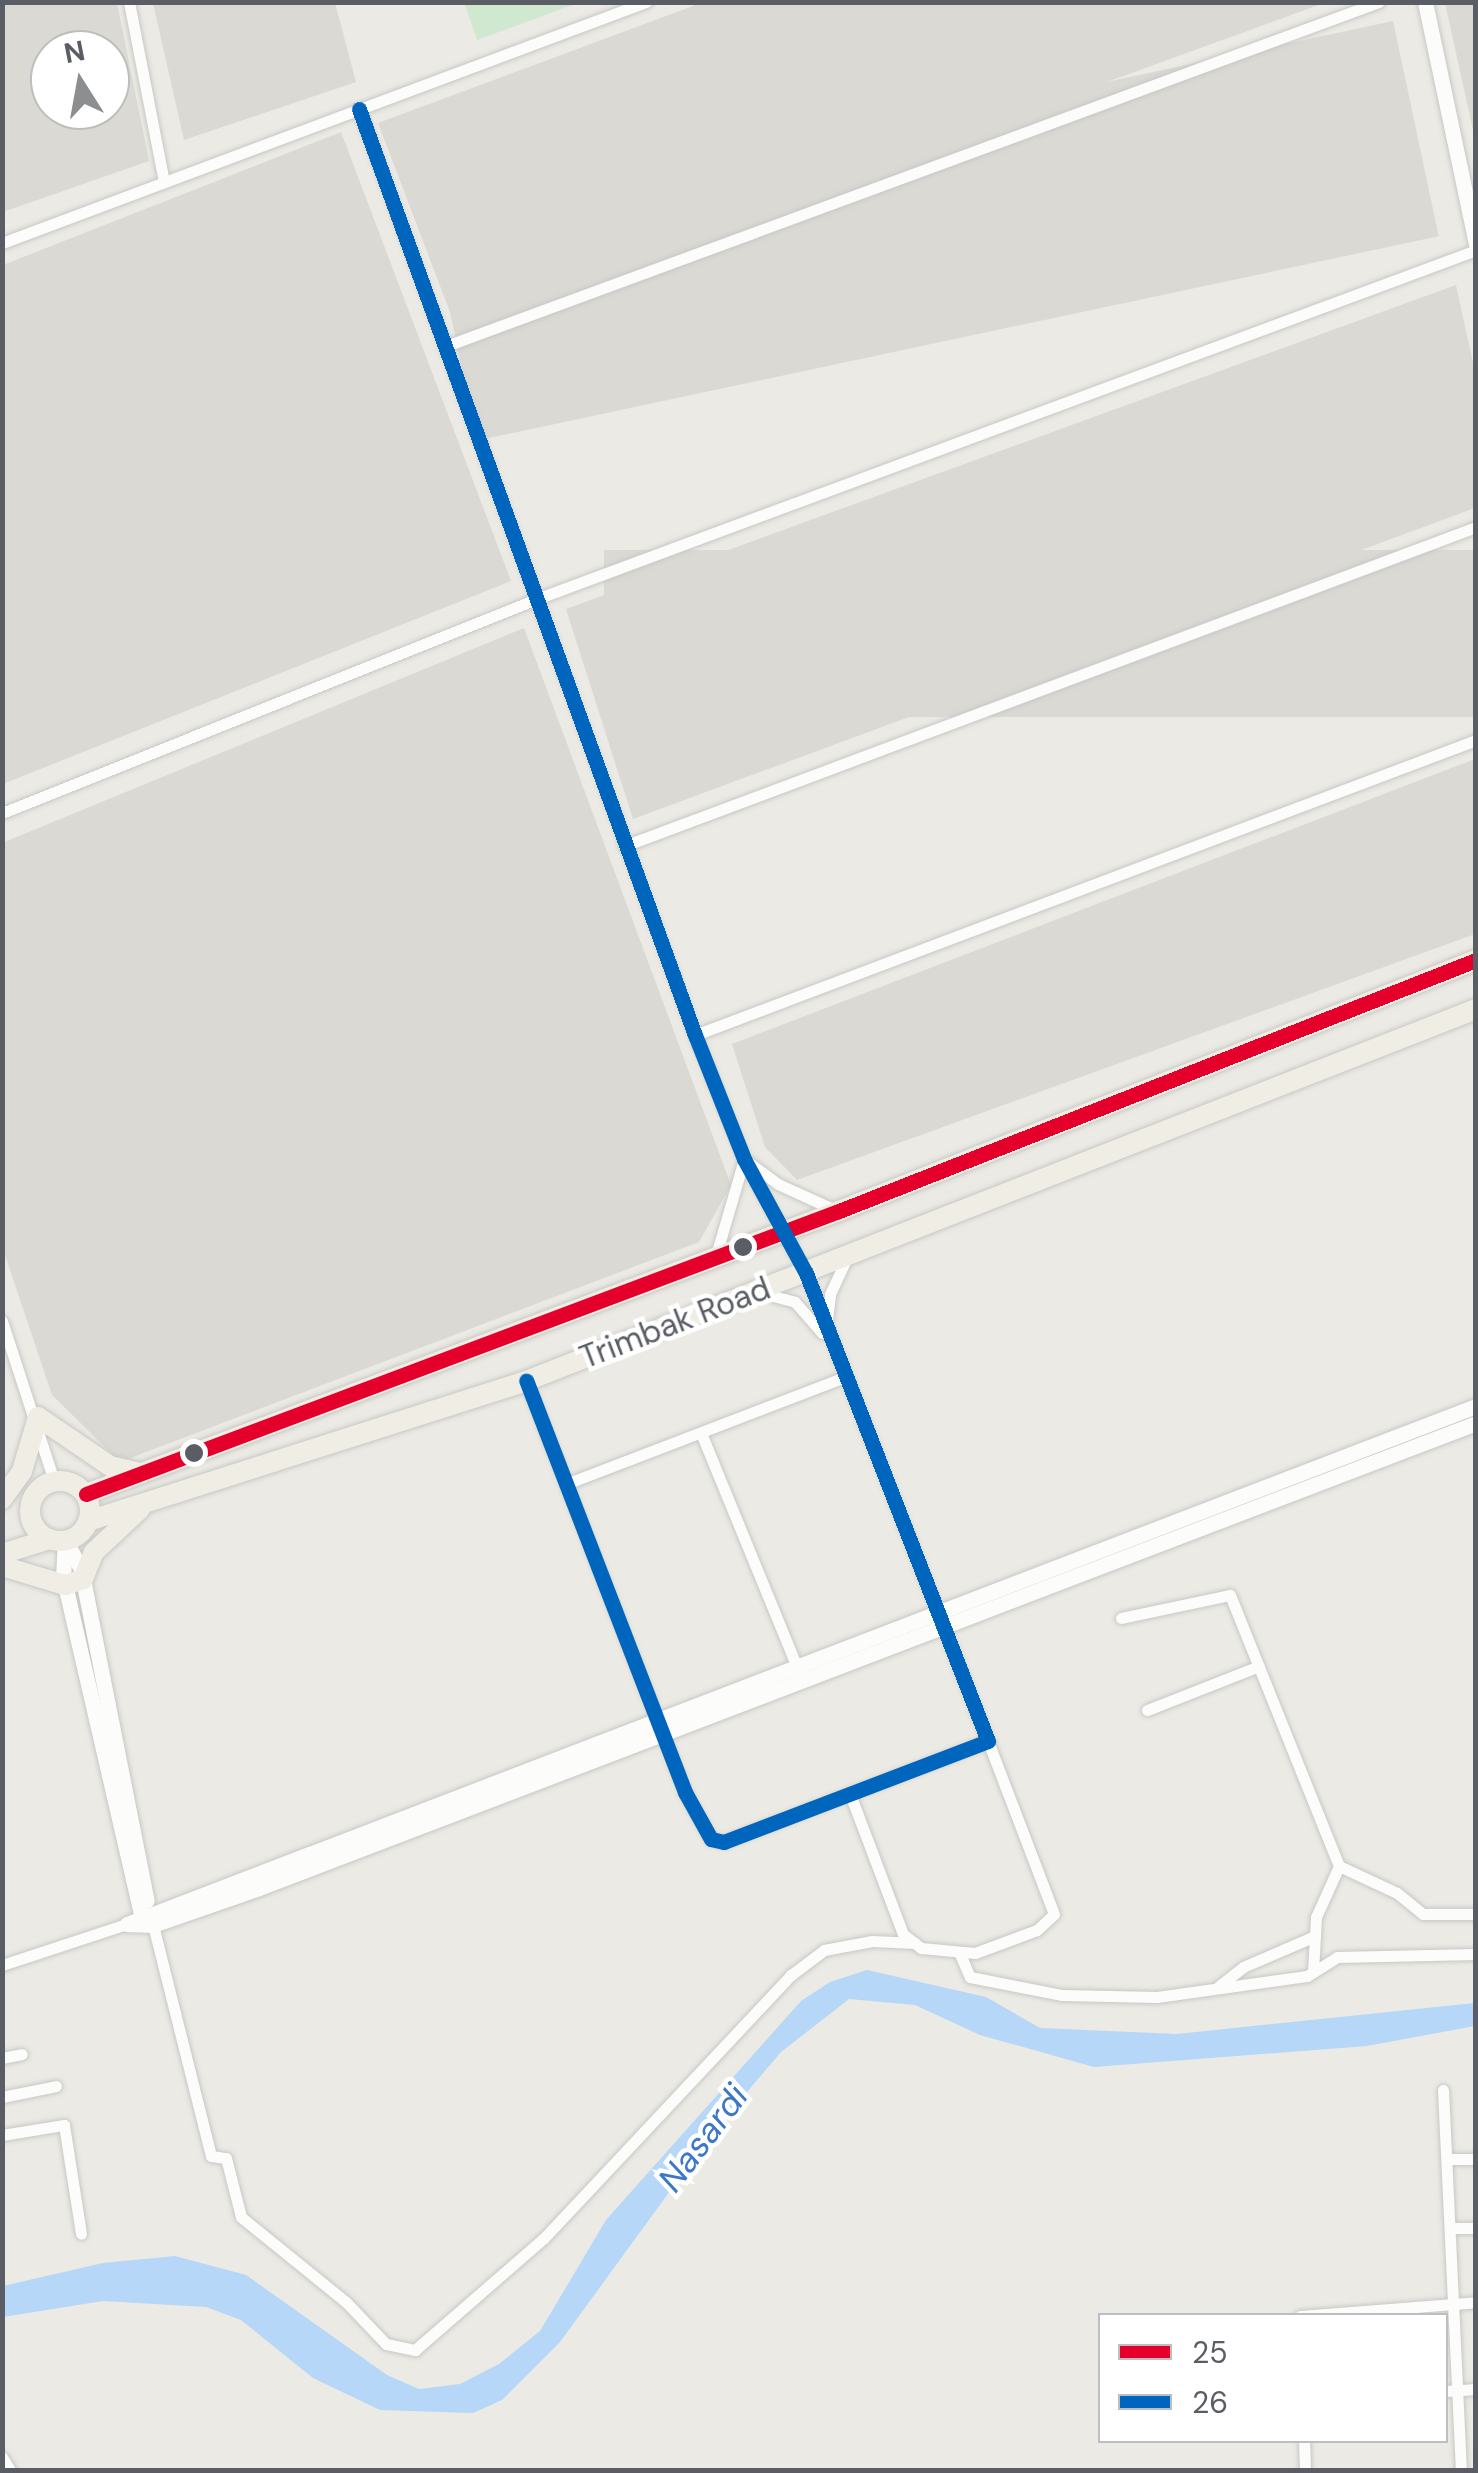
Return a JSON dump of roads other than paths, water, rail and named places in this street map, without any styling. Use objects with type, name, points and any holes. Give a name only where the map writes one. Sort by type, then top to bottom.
[{"type":"highway","points":[[86,1494],[839,1211],[1476,960]]},
{"type":"highway","name":"Trimbak Road","points":[[88,1521],[526,1381],[1476,1009]]},
{"type":"highway","points":[[2,1499],[22,1471],[38,1417],[110,1466],[144,1473]]},
{"type":"highway","points":[[2,1513],[31,1502],[54,1482],[72,1483],[86,1494],[88,1521],[58,1539],[2,1554]]},
{"type":"highway","points":[[31,1502],[32,1520],[58,1539]]},
{"type":"highway","points":[[2,1566],[74,1582],[94,1552],[145,1504]]},
{"type":"street","points":[[129,2],[164,182]]},
{"type":"street","points":[[2,242],[646,2]]},
{"type":"street","points":[[446,346],[1380,2]]},
{"type":"street","points":[[2,813],[539,598],[1476,247],[1425,2]]},
{"type":"street","points":[[58,1539],[74,1582],[143,1921],[211,2156],[226,2158],[241,2217],[346,2302],[386,2344],[415,2350],[544,2238],[791,1976],[824,1950],[872,1941],[915,1943],[960,1954],[1037,1930],[1054,1914],[946,1626],[806,1273],[744,1159],[695,1035],[359,110]]},
{"type":"street","points":[[624,846],[1476,527]]},
{"type":"street","points":[[695,1035],[1476,740]]},
{"type":"street","points":[[744,1159],[778,1184],[839,1211]]},
{"type":"street","points":[[716,1256],[744,1159]]},
{"type":"street","points":[[833,1349],[826,1315],[848,1256]]},
{"type":"street","points":[[753,1294],[773,1292],[795,1302],[833,1349]]},
{"type":"street","points":[[2,1322],[38,1417],[54,1482]]},
{"type":"street","points":[[566,1484],[845,1378]]},
{"type":"street","points":[[526,1381],[710,1839],[724,1842],[988,1741]]},
{"type":"street","points":[[800,1673],[939,1609],[1476,1406]]},
{"type":"street","points":[[2,1965],[143,1921],[800,1673],[946,1626],[1476,1423]]},
{"type":"street","points":[[700,1432],[800,1673]]},
{"type":"street","points":[[1121,1618],[1225,1593],[1259,1666],[1339,1866],[1398,1893],[1423,1914],[1476,1914]]},
{"type":"street","points":[[1147,1710],[1259,1666]]},
{"type":"street","points":[[850,1794],[903,1934],[915,1943]]},
{"type":"street","points":[[1313,1972],[1316,1917],[1339,1866]]},
{"type":"street","points":[[1216,1988],[1243,1968],[1315,1936]]},
{"type":"street","points":[[960,1954],[970,1977],[1062,1995],[1157,1997],[1313,1972],[1337,1957],[1476,1954]]},
{"type":"street","points":[[2,2058],[22,2054]]},
{"type":"street","points":[[2,2097],[56,2086]]},
{"type":"street","points":[[1443,2090],[1454,2303],[1452,2390],[1461,2470]]},
{"type":"street","points":[[2,2135],[64,2125],[81,2234]]},
{"type":"street","points":[[1447,2159],[1476,2159]]},
{"type":"street","points":[[1450,2228],[1476,2228]]},
{"type":"street","points":[[1336,2313],[1476,2302]]},
{"type":"street","points":[[1452,2390],[1476,2389]]},
{"type":"street","points":[[1304,2443],[1304,2470]]},
{"type":"street","points":[[2,2457],[10,2470]]},
{"type":"water","name":"Nasardi","points":[[867,1970],[986,1997],[1040,2028],[1177,2034],[1475,2003],[1475,2026],[1367,2046],[1094,2067],[980,2035],[915,2005],[849,1999],[781,2052],[713,2132],[560,2342],[502,2400],[473,2413],[380,2410],[313,2378],[241,2320],[206,2307],[103,2301],[3,2317],[3,2286],[103,2263],[175,2256],[246,2275],[387,2375],[419,2389],[460,2384],[499,2364],[540,2331],[606,2220],[801,2001],[830,1982]]}]
